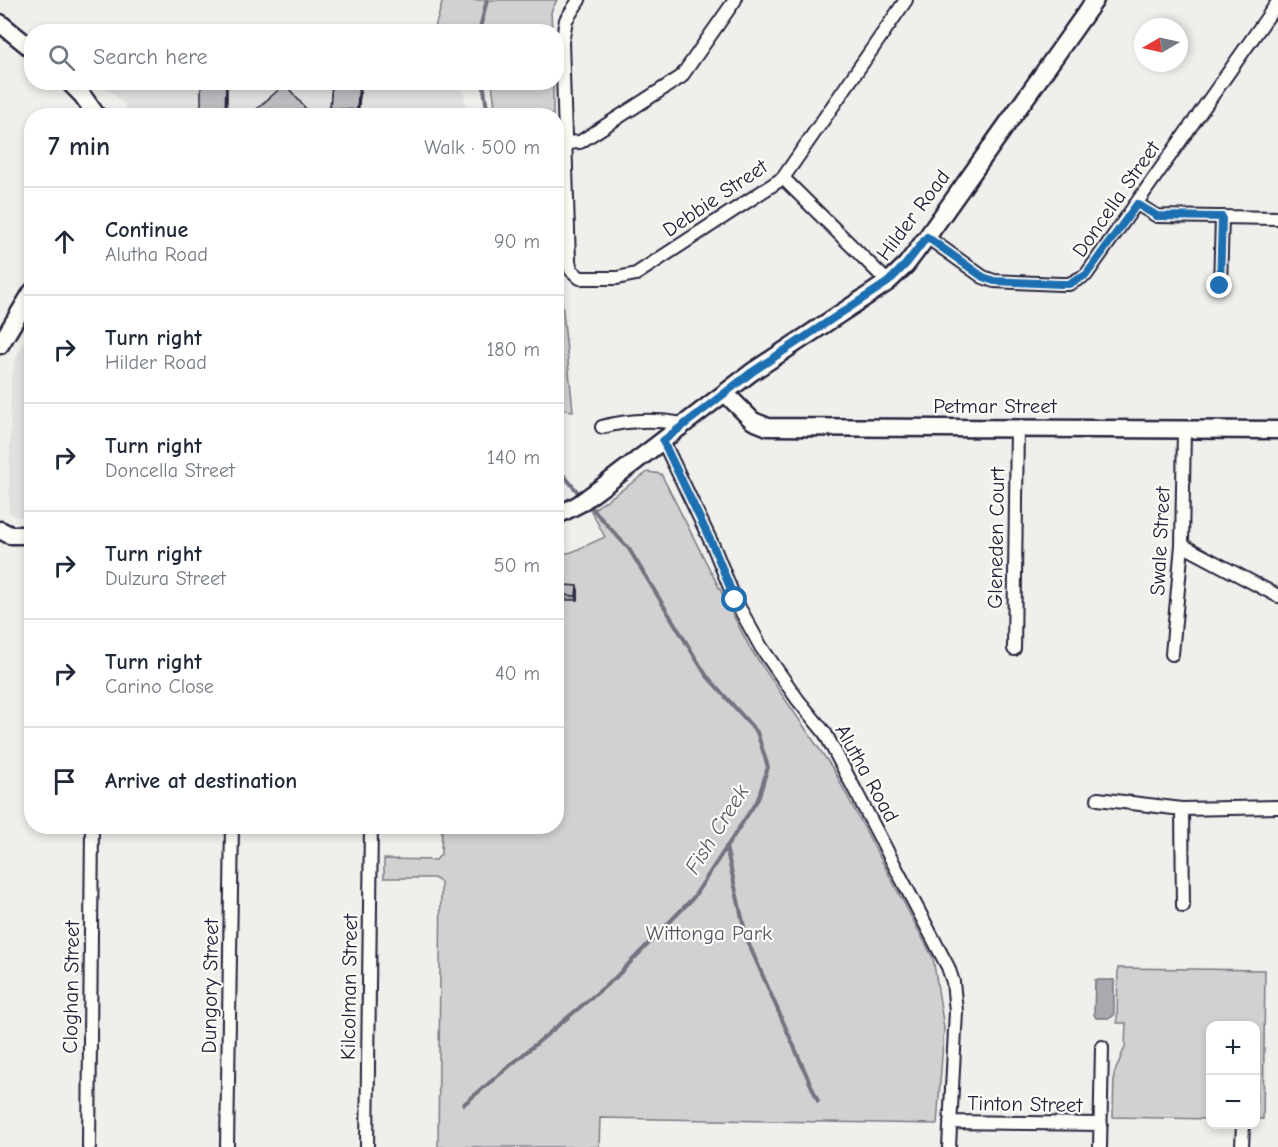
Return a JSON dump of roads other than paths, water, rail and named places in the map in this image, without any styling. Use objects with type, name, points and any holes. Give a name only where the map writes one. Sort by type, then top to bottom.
[{"type":"street","points":[[564,31],[566,20],[579,0]]},
{"type":"street","points":[[564,109],[565,142],[580,142],[681,77],[735,0]]},
{"type":"street","name":"Debbie Street","points":[[565,142],[569,262],[572,270],[580,278],[617,279],[636,274],[783,178],[906,0]]},
{"type":"street","name":"Hilder Road","points":[[564,512],[579,504],[752,372],[888,282],[906,264],[927,237],[1095,0]]},
{"type":"street","name":"Doncella Street","points":[[927,237],[983,277],[994,281],[1069,284],[1086,275],[1278,2]]},
{"type":"street","points":[[0,22],[24,42]]},
{"type":"street","points":[[77,90],[91,108]]},
{"type":"street","points":[[563,90],[564,108]]},
{"type":"street","points":[[783,178],[888,282]]},
{"type":"street","points":[[1137,204],[1157,216],[1278,218]]},
{"type":"street","points":[[1220,286],[1222,217]]},
{"type":"street","points":[[0,345],[24,305]]},
{"type":"street","name":"Petmar Street","points":[[725,393],[753,421],[768,427],[1278,430]]},
{"type":"street","points":[[602,427],[618,422],[660,420],[684,424]]},
{"type":"street","name":"Gleneden Court","points":[[1014,649],[1017,428]]},
{"type":"street","name":"Swale Street","points":[[1172,654],[1182,545],[1184,430]]},
{"type":"street","name":"Alutha Road","points":[[663,441],[714,548],[735,600],[774,665],[825,733],[948,967],[953,982],[956,1011],[949,1147]]},
{"type":"street","points":[[0,530],[10,535],[24,535]]},
{"type":"street","points":[[1182,545],[1278,596]]},
{"type":"street","points":[[1098,799],[1182,809],[1278,807]]},
{"type":"street","points":[[1182,809],[1183,906]]},
{"type":"street","name":"Cloghan Street","points":[[89,1147],[92,834]]},
{"type":"street","name":"Dungory Street","points":[[227,1147],[232,834]]},
{"type":"street","name":"Kilcolman Street","points":[[367,1147],[371,834]]},
{"type":"street","points":[[1100,1147],[1102,1047]]},
{"type":"street","name":"Tinton Street","points":[[950,1122],[1101,1124]]},
{"type":"street","points":[[1242,1147],[1243,1129]]},
{"type":"waterway","name":"Fish Creek","points":[[481,24],[487,0]]},
{"type":"waterway","name":"Fish Creek","points":[[484,90],[487,108]]},
{"type":"waterway","name":"Fish Creek","points":[[564,476],[581,496]]},
{"type":"waterway","name":"Fish Creek","points":[[464,1104],[615,978],[693,898],[758,799],[768,767],[757,732],[706,675],[629,549],[588,504]]},
{"type":"waterway","points":[[726,847],[747,940],[818,1101]]},
{"type":"park label","name":"Wittonga Park","points":[[709,933]]}]
